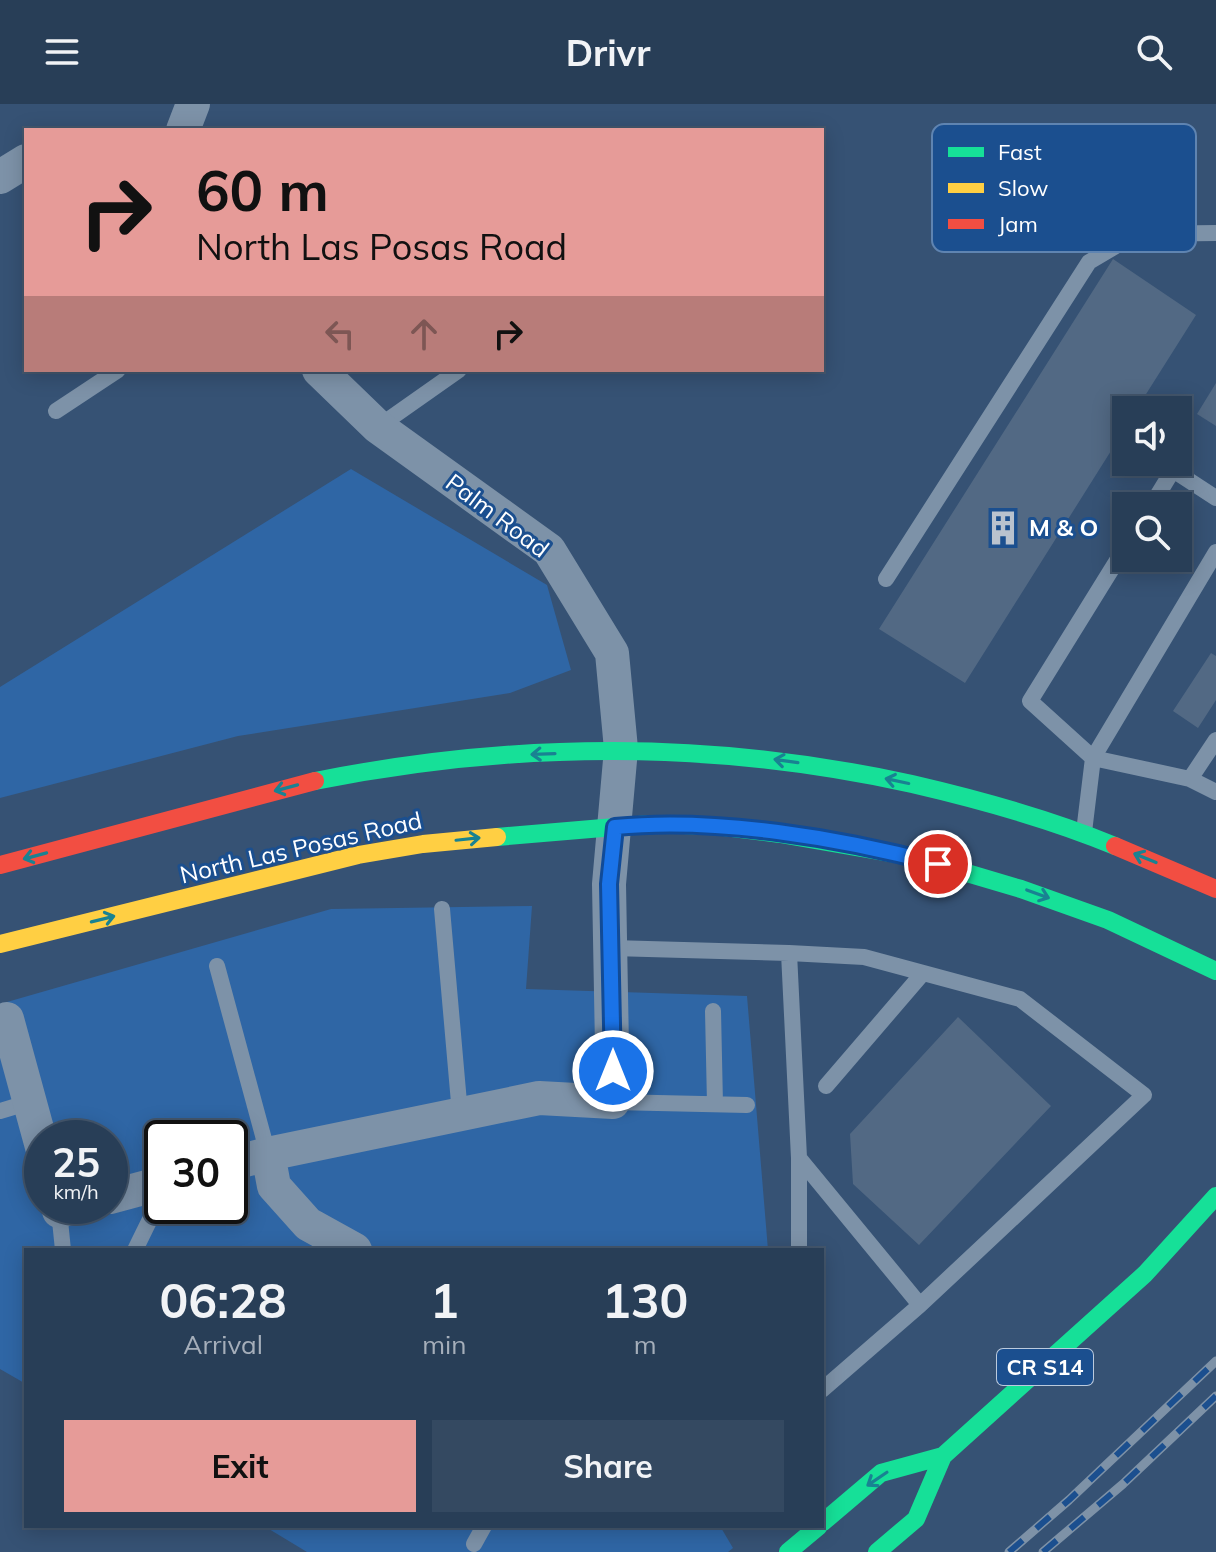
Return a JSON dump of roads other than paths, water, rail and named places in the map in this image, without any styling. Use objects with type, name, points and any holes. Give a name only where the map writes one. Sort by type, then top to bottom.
[{"type":"main road","points":[[0,865],[296,785],[376,769],[465,757],[621,749],[768,758],[848,770],[965,797],[1084,833],[1216,889]]},
{"type":"main road","name":"North Las Posas Road","points":[[0,944],[358,855],[423,844],[650,824],[716,826],[913,857],[1021,889],[1108,920],[1216,971]]},
{"type":"main road","name":"CR S14","points":[[877,1552],[916,1519],[943,1456],[1145,1274],[1216,1196]]},
{"type":"main road","name":"CR S14","points":[[824,1522],[881,1473],[943,1456]]},
{"type":"main road","name":"CR S14","points":[[788,1544],[815,1528]]},
{"type":"street","points":[[184,128],[193,104]]},
{"type":"street","points":[[0,177],[24,162]]},
{"type":"street","name":"Palm Road","points":[[321,372],[378,427],[549,550],[612,653],[621,749],[615,827]]},
{"type":"street","points":[[248,1159],[539,1098],[613,1102],[609,884],[615,827]]},
{"type":"street","points":[[7,1019],[15,1106]]},
{"type":"street","points":[[268,1154],[274,1186],[308,1224],[351,1248]]},
{"type":"lane","points":[[1196,233],[1216,233]]},
{"type":"lane","points":[[886,579],[1089,262],[1106,252]]},
{"type":"lane","points":[[56,411],[115,372]]},
{"type":"lane","points":[[378,427],[456,372]]},
{"type":"lane","points":[[1160,492],[1173,470],[1216,498]]},
{"type":"lane","points":[[1084,833],[1093,758],[1216,552]]},
{"type":"lane","points":[[1112,569],[1030,701],[1093,758],[1190,779],[1216,792]]},
{"type":"lane","points":[[1190,779],[1216,740]]},
{"type":"lane","points":[[442,909],[460,1114]]},
{"type":"lane","points":[[612,948],[864,957],[1020,999],[1144,1095],[920,1305],[824,1388]]},
{"type":"lane","points":[[789,953],[799,1158],[799,1248]]},
{"type":"lane","points":[[217,966],[268,1154]]},
{"type":"lane","points":[[826,1086],[923,973]]},
{"type":"lane","points":[[713,1011],[715,1104]]},
{"type":"lane","points":[[613,1102],[747,1105]]},
{"type":"lane","points":[[799,1158],[920,1305]]},
{"type":"lane","points":[[63,1248],[64,1224]]},
{"type":"lane","points":[[136,1248],[148,1224]]},
{"type":"lane","points":[[474,1544],[483,1528]]},
{"type":"railway","points":[[1009,1552],[1069,1500],[1216,1361]]},
{"type":"railway","points":[[1043,1552],[1123,1484],[1216,1396]]},
{"type":"place","name":"M & O","points":[[1003,528]]}]
